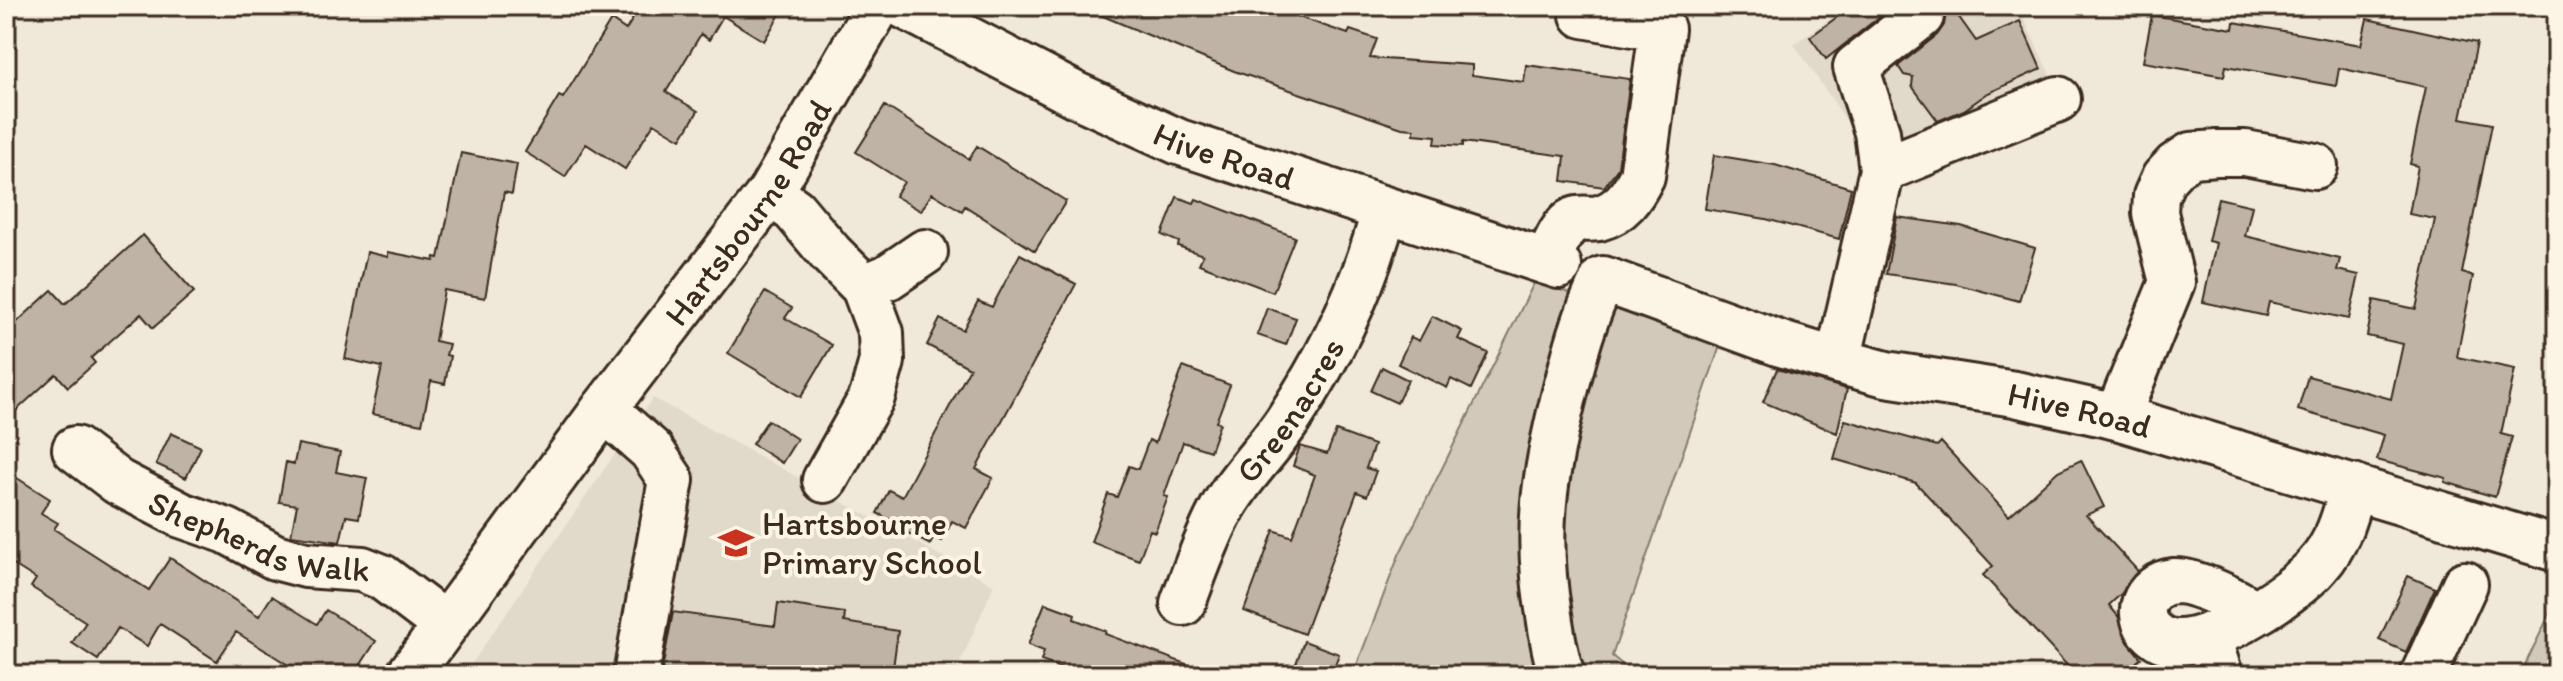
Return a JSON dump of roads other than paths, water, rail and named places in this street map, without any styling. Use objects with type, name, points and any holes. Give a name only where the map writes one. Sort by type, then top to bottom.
[{"type":"street","name":"Hartsbourne Road","points":[[409,675],[604,409],[770,193],[878,6]]},
{"type":"street","name":"Hive Road","points":[[904,6],[1076,95],[1179,142],[1553,264],[1564,229],[1574,220],[1598,218],[1620,208],[1632,196],[1642,176],[1662,29],[1583,15]]},
{"type":"street","points":[[1838,361],[1882,170],[1877,132],[1856,67],[1921,16]]},
{"type":"street","points":[[1882,170],[2058,99]]},
{"type":"street","points":[[2117,417],[2172,282],[2155,213],[2156,196],[2164,178],[2191,155],[2245,153],[2315,166]]},
{"type":"street","points":[[770,193],[794,210],[864,287],[881,333],[882,361],[872,397],[825,480]]},
{"type":"street","name":"Greenacres","points":[[1183,603],[1221,511],[1243,476],[1287,422],[1340,333],[1368,267],[1384,211]]},
{"type":"street","points":[[864,287],[888,277],[925,252]]},
{"type":"street","name":"Hive Road","points":[[1562,675],[1556,660],[1544,589],[1540,527],[1549,458],[1583,322],[1603,279],[1781,344],[1838,361],[1886,374],[2015,394],[2117,417],[2557,549]]},
{"type":"street","points":[[604,409],[651,450],[671,480],[636,675]]},
{"type":"street","name":"Shepherds Walk","points":[[75,449],[118,482],[181,515],[227,531],[275,557],[306,565],[362,569],[382,577],[444,624]]},
{"type":"street","points":[[2253,612],[2235,599],[2178,581],[2163,583],[2143,601],[2141,611],[2146,626],[2156,637],[2167,642],[2186,643],[2214,656],[2253,612],[2293,589],[2319,565],[2341,529],[2353,487]]},
{"type":"street","points":[[2423,675],[2465,584]]},
{"type":"place","name":"Hartsbourne Primary School","points":[[736,543]]}]
